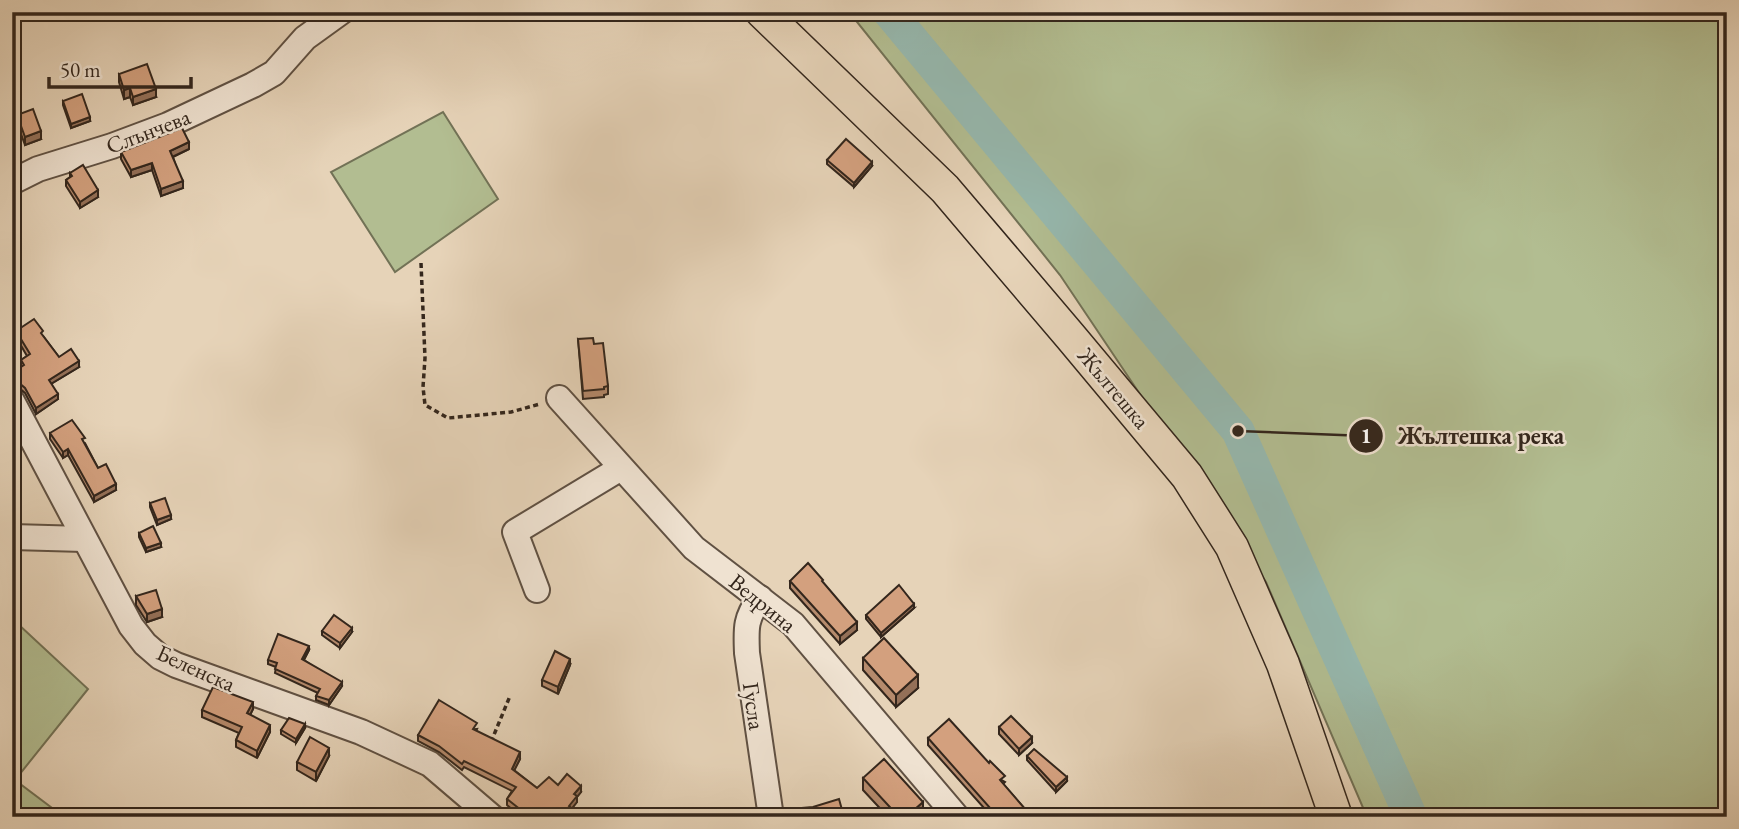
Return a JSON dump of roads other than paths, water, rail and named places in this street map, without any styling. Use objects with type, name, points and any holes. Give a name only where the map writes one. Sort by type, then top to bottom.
[{"type":"main road","name":"Жълтешка","points":[[772,22],[945,189],[1186,476],[1232,547],[1283,664],[1336,817]]},
{"type":"street","name":"Слънчева","points":[[12,182],[38,169],[169,125],[253,85],[274,73],[305,38],[341,12]]},
{"type":"street","name":"Ведрина","points":[[559,398],[694,548],[793,624],[957,817]]},
{"type":"street","name":"Беленска","points":[[12,401],[131,626],[145,644],[160,657],[361,732],[430,764],[492,817]]},
{"type":"street","points":[[537,590],[516,532],[621,468]]},
{"type":"street","points":[[12,537],[83,538]]},
{"type":"street","name":"Гусла","points":[[760,598],[750,612],[746,626],[747,653],[771,817]]},
{"type":"waterway","points":[[889,12],[1238,431],[1411,817]]},
{"type":"place","name":"Жълтешка река","points":[[1238,431]]}]
